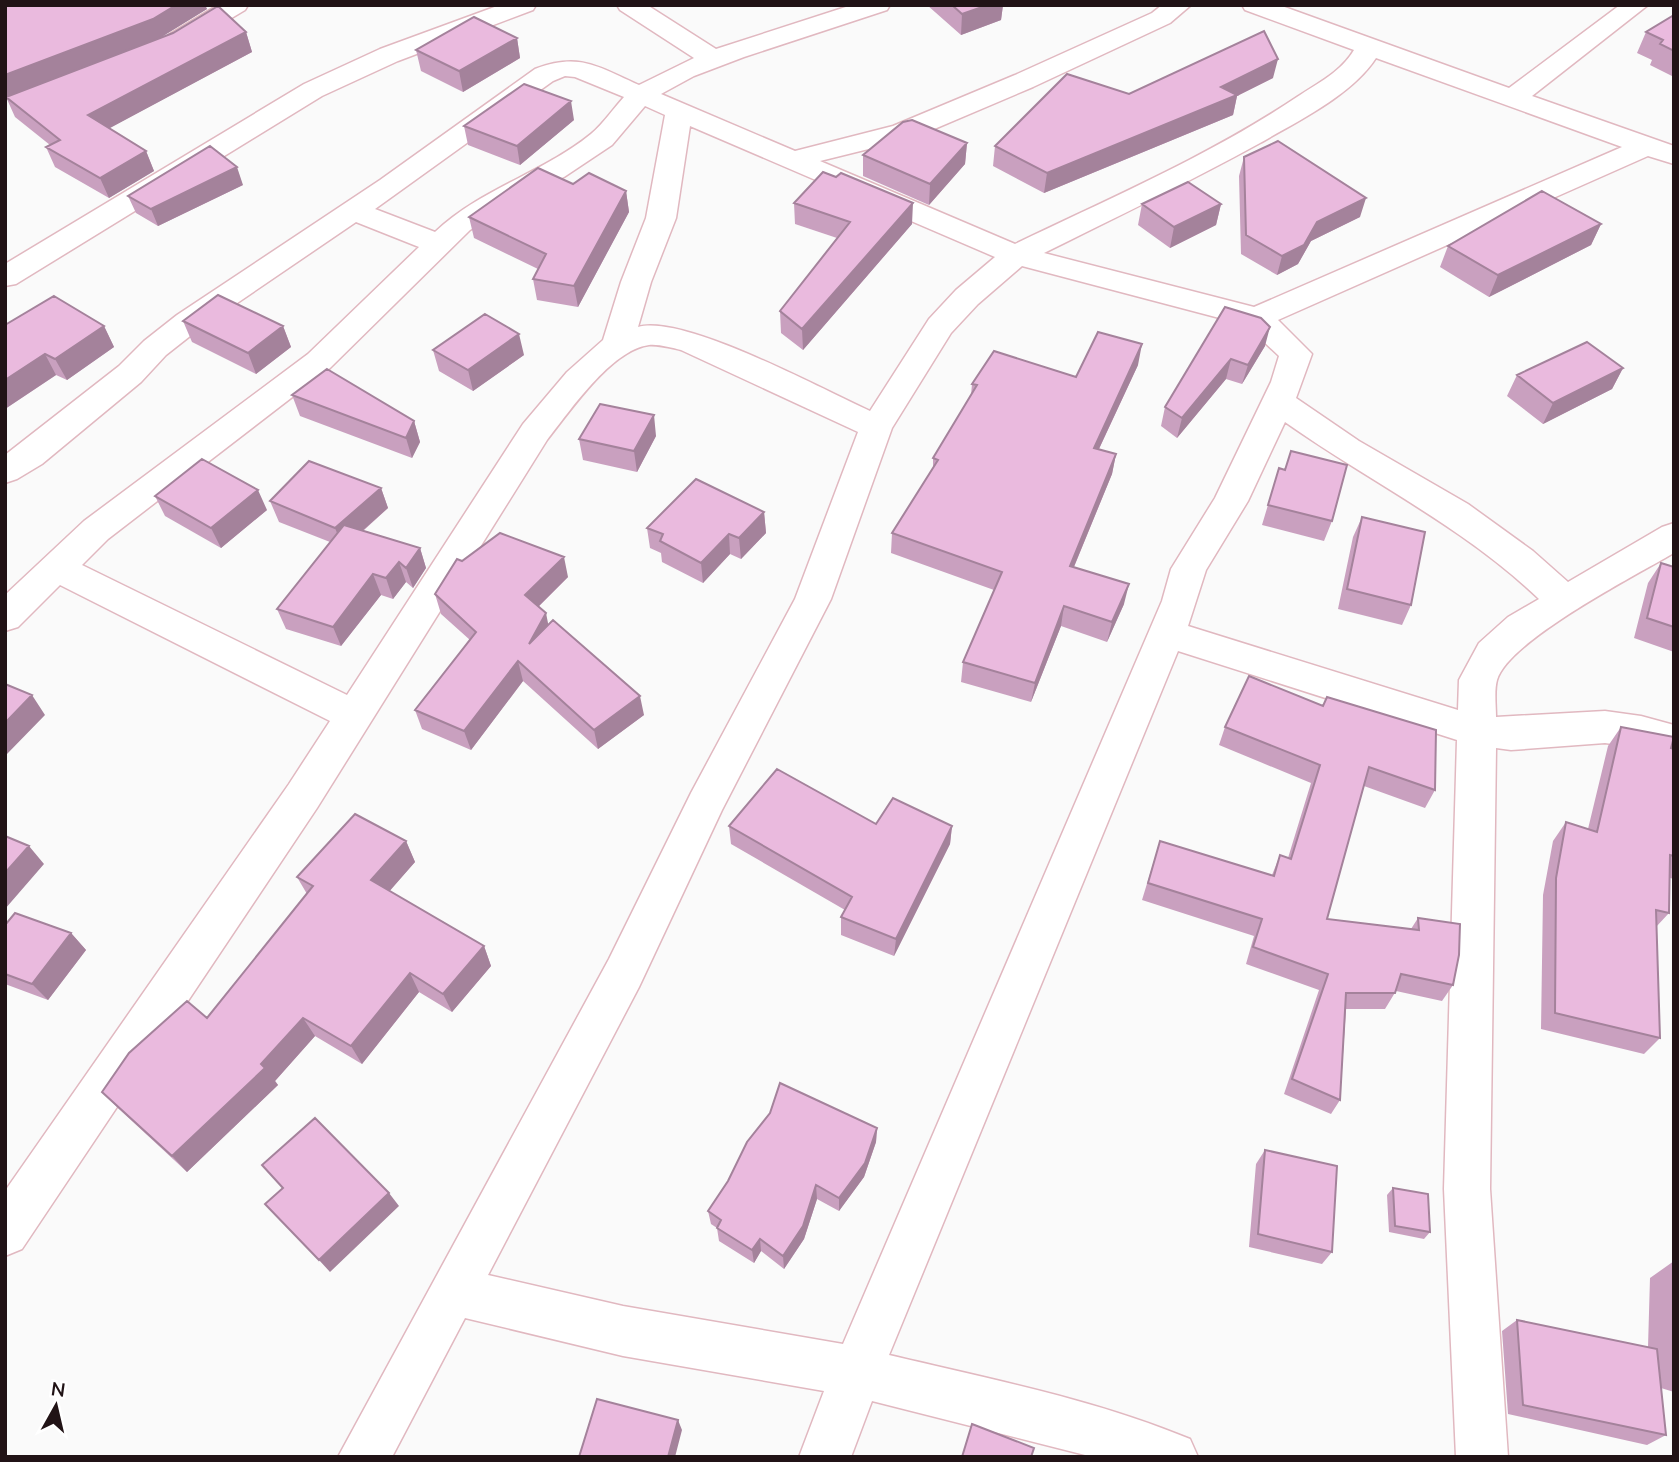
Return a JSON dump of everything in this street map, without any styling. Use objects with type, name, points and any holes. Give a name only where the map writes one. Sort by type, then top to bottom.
[{"type":"street","points":[[158,50],[236,5]]},
{"type":"street","points":[[5,277],[313,90],[389,55],[524,5]]},
{"type":"street","points":[[629,5],[714,59]]},
{"type":"street","points":[[5,617],[96,530],[319,361],[460,224],[527,183],[554,171],[603,138],[640,95],[685,70],[714,59],[878,5]]},
{"type":"street","points":[[795,159],[903,132],[1024,81],[1161,18],[1179,5]]},
{"type":"street","points":[[1254,5],[1674,156]]},
{"type":"street","points":[[1512,98],[1636,5]]},
{"type":"street","points":[[364,1457],[624,973],[705,805],[813,599],[876,427],[940,326],[967,297],[1016,255],[1188,172],[1284,118],[1346,76],[1362,60],[1369,47]]},
{"type":"street","points":[[5,471],[30,456],[188,322],[353,211],[544,75],[562,68],[580,69],[1016,255],[1257,318],[1296,354],[1278,401],[1231,501],[1189,569],[1180,601],[857,1372],[825,1457]]},
{"type":"street","points":[[617,344],[636,282],[661,218],[679,111]]},
{"type":"street","points":[[1257,318],[1647,146]]},
{"type":"street","points":[[353,211],[439,244]]},
{"type":"street","points":[[5,1232],[303,796],[535,432],[578,380],[617,344],[650,334],[690,341],[876,427]]},
{"type":"street","points":[[1278,401],[1347,449],[1456,513],[1521,560],[1565,601]]},
{"type":"street","points":[[1482,1457],[1467,1189],[1478,680],[1492,653],[1521,628],[1674,536]]},
{"type":"street","points":[[57,568],[354,716]]},
{"type":"street","points":[[1166,633],[1477,731],[1511,734],[1605,727],[1663,731]]},
{"type":"street","points":[[453,1290],[623,1331],[857,1372],[1073,1442],[1172,1457]]},
{"type":"building","points":[[5,5],[176,5],[153,19],[5,75]]},
{"type":"building","points":[[952,5],[988,5],[962,14]]},
{"type":"building","points":[[218,6],[246,32],[88,115],[146,151],[100,178],[46,147],[60,140],[6,97],[173,33]]},
{"type":"building","points":[[1674,15],[1674,51],[1660,44],[1663,40],[1646,32]]},
{"type":"building","points":[[474,17],[517,38],[459,71],[416,50]]},
{"type":"building","points":[[1264,31],[1278,59],[1221,87],[1237,95],[1047,173],[995,146],[1067,74],[1129,94]]},
{"type":"building","points":[[524,84],[571,101],[517,146],[464,126]]},
{"type":"building","points":[[912,120],[967,143],[930,184],[863,155],[903,122]]},
{"type":"building","points":[[1278,141],[1366,198],[1317,222],[1304,245],[1282,256],[1246,235],[1244,157]]},
{"type":"building","points":[[210,146],[237,167],[151,209],[128,196]]},
{"type":"building","points":[[538,168],[573,184],[589,173],[626,191],[574,286],[533,279],[546,254],[469,217]]},
{"type":"building","points":[[823,172],[836,177],[841,173],[913,203],[802,329],[780,311],[850,222],[794,203]]},
{"type":"building","points":[[1188,182],[1221,204],[1174,227],[1142,204]]},
{"type":"building","points":[[1542,191],[1601,224],[1498,275],[1448,246]]},
{"type":"building","points":[[218,295],[283,326],[248,353],[183,321]]},
{"type":"building","points":[[54,296],[104,326],[55,359],[45,354],[5,380],[5,325]]},
{"type":"building","points":[[1225,307],[1261,318],[1270,327],[1248,365],[1231,359],[1182,418],[1165,407]]},
{"type":"building","points":[[485,314],[519,334],[468,370],[433,350]]},
{"type":"building","points":[[1098,332],[1142,344],[1094,448],[1116,454],[1070,566],[1129,584],[1112,622],[1064,606],[1035,683],[963,662],[1002,572],[892,533],[938,460],[933,458],[977,385],[972,384],[994,351],[1076,377]]},
{"type":"building","points":[[1587,342],[1623,368],[1553,403],[1517,375]]},
{"type":"building","points":[[327,369],[414,421],[406,438],[292,395]]},
{"type":"building","points":[[600,404],[654,415],[634,451],[579,439]]},
{"type":"building","points":[[1291,451],[1347,465],[1332,521],[1268,505],[1279,468],[1285,470]]},
{"type":"building","points":[[202,459],[258,490],[211,528],[155,496]]},
{"type":"building","points":[[309,461],[381,488],[335,528],[270,501]]},
{"type":"building","points":[[696,479],[764,512],[739,538],[729,534],[701,563],[660,541],[663,534],[647,528]]},
{"type":"building","points":[[1362,517],[1425,532],[1411,605],[1347,589]]},
{"type":"building","points":[[344,525],[420,548],[406,568],[399,562],[386,578],[373,574],[333,627],[277,609]]},
{"type":"building","points":[[500,533],[564,557],[525,595],[546,613],[529,644],[553,620],[640,696],[594,730],[518,661],[464,731],[415,710],[476,632],[435,594],[457,559],[462,561]]},
{"type":"building","points":[[1661,563],[1674,567],[1674,627],[1647,618]]},
{"type":"building","points":[[1249,676],[1323,706],[1327,697],[1436,730],[1435,790],[1369,767],[1327,919],[1419,930],[1418,918],[1460,924],[1459,955],[1453,985],[1401,974],[1395,993],[1346,993],[1340,1100],[1292,1079],[1328,974],[1253,947],[1262,919],[1148,883],[1160,841],[1274,876],[1280,855],[1291,859],[1320,765],[1225,727]]},
{"type":"building","points":[[5,684],[32,695],[5,723]]},
{"type":"building","points":[[1621,727],[1674,737],[1671,748],[1674,749],[1674,856],[1670,855],[1669,913],[1656,910],[1660,1038],[1555,1013],[1556,878],[1566,822],[1597,832]]},
{"type":"building","points":[[777,769],[876,824],[893,798],[952,826],[896,939],[841,917],[852,897],[729,826]]},
{"type":"building","points":[[355,814],[406,841],[371,880],[484,946],[443,994],[410,973],[351,1046],[303,1018],[261,1064],[265,1068],[172,1156],[102,1092],[129,1053],[187,1001],[207,1018],[313,886],[297,877]]},
{"type":"building","points":[[5,836],[29,846],[5,873]]},
{"type":"building","points":[[15,913],[71,933],[32,984],[5,974],[5,925]]},
{"type":"building","points":[[780,1083],[877,1128],[865,1163],[839,1198],[816,1185],[803,1226],[783,1256],[760,1239],[752,1250],[717,1228],[721,1220],[708,1211],[728,1181],[747,1142],[770,1113]]},
{"type":"building","points":[[315,1118],[389,1193],[319,1260],[265,1204],[283,1188],[262,1165]]},
{"type":"building","points":[[1265,1150],[1337,1166],[1332,1252],[1258,1234]]},
{"type":"building","points":[[1393,1188],[1428,1194],[1430,1232],[1395,1226]]},
{"type":"building","points":[[1517,1320],[1657,1349],[1666,1435],[1523,1405]]},
{"type":"building","points":[[597,1399],[678,1420],[668,1457],[579,1457]]},
{"type":"building","points":[[972,1424],[1034,1448],[1031,1457],[962,1457]]}]
